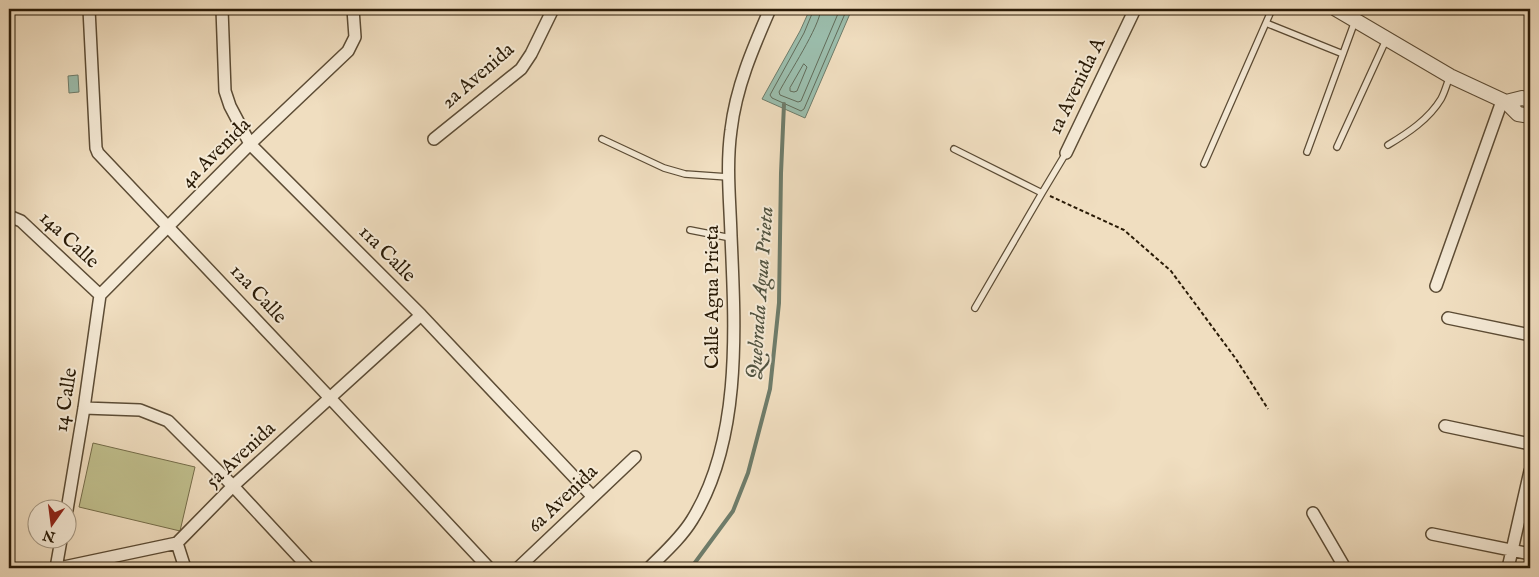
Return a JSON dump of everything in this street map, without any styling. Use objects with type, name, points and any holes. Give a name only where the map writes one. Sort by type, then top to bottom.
[{"type":"street","name":"12a Calle","points":[[88,9],[96,148],[98,154],[489,568]]},
{"type":"street","name":"11a Calle","points":[[222,9],[225,91],[230,106],[250,144],[421,315],[592,496]]},
{"type":"street","name":"4a Avenida","points":[[100,295],[250,144],[348,51],[355,37],[353,9]]},
{"type":"street","name":"2a Avenida","points":[[434,139],[521,69],[532,54],[552,9]]},
{"type":"street","name":"Calle Agua Prieta","points":[[649,568],[673,545],[692,520],[705,494],[726,432],[734,338],[728,177],[730,132],[735,105],[752,50],[770,9]]},
{"type":"street","name":"1a Avenida A","points":[[1066,153],[1135,9]]},
{"type":"street","points":[[1336,9],[1450,76],[1504,101],[1518,114],[1530,116]]},
{"type":"street","points":[[1504,101],[1522,98],[1530,100]]},
{"type":"street","points":[[1436,286],[1504,101]]},
{"type":"street","name":"14a Calle","points":[[9,216],[21,221],[100,295]]},
{"type":"street","name":"14 Calle","points":[[69,500],[100,295]]},
{"type":"street","name":"5a Avenida","points":[[177,543],[233,486],[421,315]]},
{"type":"street","points":[[1448,318],[1530,334]]},
{"type":"street","points":[[84,408],[140,410],[168,421],[233,486],[309,568]]},
{"type":"street","points":[[1445,426],[1530,444]]},
{"type":"street","name":"6a Avenida","points":[[518,568],[635,457]]},
{"type":"street","points":[[1508,568],[1530,472]]},
{"type":"street","points":[[1314,513],[1345,568]]},
{"type":"street","points":[[1432,534],[1530,554]]},
{"type":"street","points":[[60,550],[58,568],[177,543],[185,568]]},
{"type":"lane","points":[[1204,164],[1272,9]]},
{"type":"lane","points":[[1307,152],[1355,21]]},
{"type":"lane","points":[[1266,23],[1343,54]]},
{"type":"lane","points":[[1337,147],[1386,40]]},
{"type":"lane","points":[[1388,145],[1411,131],[1426,117],[1442,98],[1450,76]]},
{"type":"lane","points":[[602,139],[664,168],[685,174],[728,177]]},
{"type":"lane","points":[[954,149],[1042,193]]},
{"type":"lane","points":[[975,308],[1066,153]]},
{"type":"lane","points":[[690,230],[731,238]]},
{"type":"path","points":[[1042,193],[1124,230],[1171,271],[1236,358],[1268,409]]},
{"type":"shaded area","points":[[93,443],[195,467],[180,531],[79,507]]},
{"type":"water","points":[[810,9],[852,9],[805,118],[762,99],[800,31]]},
{"type":"water","points":[[78,75],[79,92],[69,93],[68,76]]},
{"type":"waterway","name":"Quebrada Agua Prieta","points":[[691,568],[733,511],[748,473],[770,389],[779,303],[784,104]]}]
